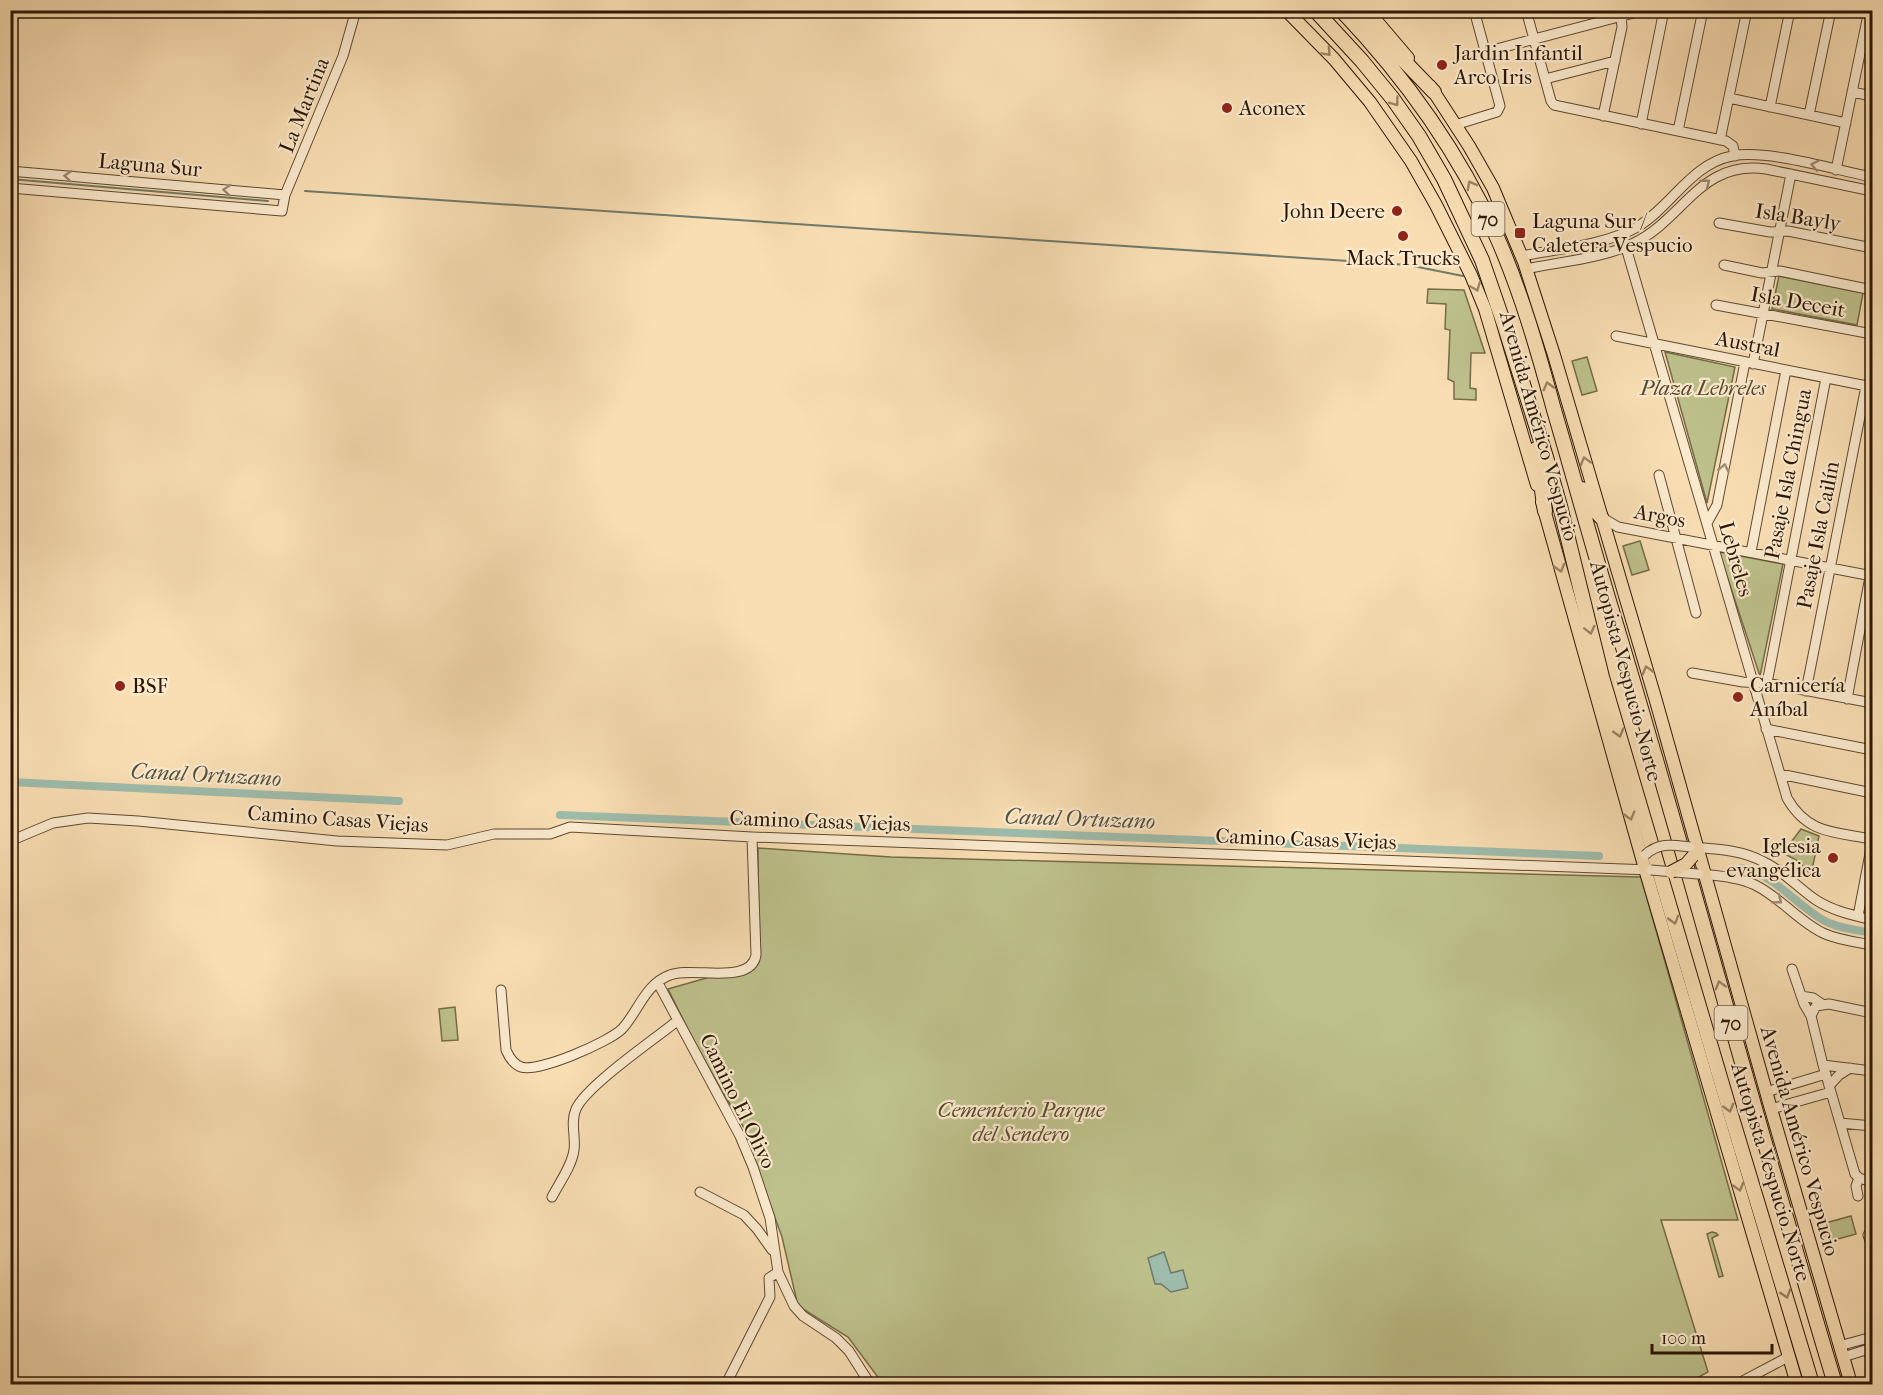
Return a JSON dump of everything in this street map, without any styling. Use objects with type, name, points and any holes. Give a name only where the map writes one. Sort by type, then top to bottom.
[{"type":"highway","name":"Autopista Vespucio Norte","points":[[1315,10],[1362,61],[1419,136],[1465,219],[1484,266],[1529,402],[1560,506],[1602,677],[1812,1384]]},
{"type":"highway","name":"Autopista Vespucio Norte","points":[[1341,10],[1412,92],[1447,144],[1484,211],[1506,258],[1523,304],[1835,1384]]},
{"type":"highway","points":[[1355,10],[1434,92]]},
{"type":"highway","points":[[1529,402],[1545,511]]},
{"type":"highway","points":[[1569,462],[1585,496],[1601,517]]},
{"type":"main road","name":"Avenida Américo Vespucio","points":[[1286,10],[1334,59],[1370,102],[1411,161],[1471,274],[1485,309],[1545,511],[1644,864],[1797,1384]]},
{"type":"main road","name":"Avenida Américo Vespucio","points":[[1367,10],[1434,92],[1455,125],[1492,188],[1522,256],[1607,536],[1694,850],[1851,1384]]},
{"type":"main road","points":[[1671,872],[1686,864],[1694,850]]},
{"type":"street","name":"La Martina","points":[[282,211],[285,195],[343,56],[356,10]]},
{"type":"street","points":[[1455,125],[1495,112],[1499,109],[1500,104],[1474,10]]},
{"type":"street","points":[[1526,10],[1553,104],[1720,140],[1731,144],[1735,156]]},
{"type":"street","points":[[1485,52],[1645,10]]},
{"type":"street","points":[[1641,124],[1664,10]]},
{"type":"street","points":[[1678,131],[1703,10]]},
{"type":"street","points":[[1720,140],[1747,10]]},
{"type":"street","points":[[1770,107],[1790,10]]},
{"type":"street","points":[[1809,115],[1831,10]]},
{"type":"street","points":[[1836,170],[1869,10]]},
{"type":"street","points":[[1603,116],[1622,24],[1621,17]]},
{"type":"street","points":[[1545,79],[1615,61]]},
{"type":"street","points":[[1852,92],[1872,96]]},
{"type":"street","points":[[1729,98],[1846,123]]},
{"type":"street","points":[[1522,256],[1622,234],[1648,220],[1701,171],[1718,160],[1735,156],[1773,157],[1872,177]]},
{"type":"street","points":[[1526,269],[1626,247],[1658,228],[1703,185],[1722,173],[1736,169],[1751,167],[1872,191]]},
{"type":"street","name":"Laguna Sur","points":[[10,171],[282,211]]},
{"type":"street","points":[[1707,523],[1717,505],[1749,363],[1763,313],[1791,174]]},
{"type":"street","name":"Laguna Sur","points":[[10,188],[125,189],[285,195]]},
{"type":"street","name":"Isla Bayly","points":[[1719,223],[1770,232],[1788,231],[1872,248]]},
{"type":"street","name":"Lebreles","points":[[1622,234],[1785,792],[1791,804],[1810,824],[1819,829],[1872,841]]},
{"type":"street","points":[[1724,265],[1762,273],[1780,271],[1872,290]]},
{"type":"street","name":"Isla Deceit","points":[[1716,305],[1872,334]]},
{"type":"street","name":"Austral","points":[[1616,336],[1869,387]]},
{"type":"street","points":[[1751,552],[1786,370]]},
{"type":"street","name":"Pasaje Isla Chingua","points":[[1767,683],[1826,378]]},
{"type":"street","name":"Pasaje Isla Cailín","points":[[1806,691],[1869,387]]},
{"type":"street","points":[[1659,475],[1696,613]]},
{"type":"street","name":"Argos","points":[[1601,517],[1618,526],[1676,538],[1830,568],[1872,573]]},
{"type":"street","name":"Argos","points":[[1607,536],[1618,526]]},
{"type":"street","points":[[1847,699],[1872,573]]},
{"type":"street","points":[[1692,673],[1753,683],[1767,683],[1872,704]]},
{"type":"street","points":[[1766,729],[1872,750]]},
{"type":"street","points":[[1780,774],[1872,793]]},
{"type":"street","name":"Camino Casas Viejas","points":[[10,841],[53,823],[88,818],[138,820],[337,841],[447,845],[494,834],[550,834],[570,827],[752,837],[1644,864],[1671,872],[1743,880],[1754,885],[1824,933],[1872,945]]},
{"type":"street","points":[[501,990],[506,1050],[510,1059],[521,1067],[535,1067],[588,1049],[612,1037],[623,1028],[641,1001],[658,982],[670,974],[725,973],[743,971],[753,965],[756,955],[752,837]]},
{"type":"street","points":[[1858,916],[1872,841]]},
{"type":"street","points":[[1644,864],[1653,849],[1664,845],[1694,850],[1732,851],[1753,857],[1784,873],[1824,904],[1842,912],[1872,920]]},
{"type":"street","points":[[1792,969],[1805,1008],[1872,1012]]},
{"type":"street","name":"Camino El Olivo","points":[[658,982],[677,1022],[740,1136],[770,1218],[778,1272],[794,1305],[803,1316],[836,1338],[849,1351],[870,1384]]},
{"type":"street","points":[[1801,996],[1813,998],[1825,1070],[1855,1174],[1859,1178],[1872,1182]]},
{"type":"street","points":[[552,1197],[573,1154],[573,1116],[577,1106],[597,1085],[677,1022]]},
{"type":"street","points":[[1766,1092],[1825,1070],[1850,1068],[1872,1071]]},
{"type":"street","points":[[1771,1109],[1830,1089],[1839,1075],[1850,1068]]},
{"type":"street","points":[[1840,1123],[1872,1126]]},
{"type":"street","points":[[1858,1196],[1856,1186],[1859,1178]]},
{"type":"street","points":[[700,1192],[744,1215],[775,1255]]},
{"type":"street","points":[[1868,1235],[1872,1245]]},
{"type":"street","points":[[726,1384],[770,1297],[769,1278],[778,1272]]},
{"type":"street","points":[[1841,1352],[1872,1339]]},
{"type":"street","points":[[1841,1352],[1872,1348]]},
{"type":"street","points":[[1737,1384],[1788,1357]]},
{"type":"green space","points":[[1779,276],[1863,293],[1857,325],[1772,309]]},
{"type":"green space","points":[[1428,289],[1464,290],[1485,353],[1471,353],[1470,388],[1476,389],[1476,400],[1454,399],[1454,382],[1448,379],[1450,330],[1445,329],[1446,304],[1427,303]]},
{"type":"green space","name":"Plaza Lebreles","points":[[1665,352],[1735,367],[1707,503]]},
{"type":"green space","points":[[1587,357],[1597,391],[1582,395],[1572,361]]},
{"type":"green space","points":[[1640,541],[1649,570],[1632,575],[1623,546]]},
{"type":"green space","points":[[1719,552],[1783,564],[1760,676]]},
{"type":"green space","points":[[1801,829],[1819,836],[1811,875],[1798,861],[1783,853]]},
{"type":"green space","name":"Cementerio Parque del Sendero","points":[[758,848],[891,857],[1641,877],[1738,1220],[1661,1220],[1708,1372],[1686,1384],[883,1384],[848,1337],[798,1306],[782,1237],[752,1155],[747,1133],[697,1048],[668,989],[710,977],[744,973],[759,962]]},
{"type":"green space","points":[[455,1007],[458,1040],[442,1041],[439,1009]]},
{"type":"green space","points":[[1851,1216],[1856,1234],[1823,1243],[1818,1225]]},
{"type":"green space","points":[[1712,1232],[1718,1235],[1712,1238],[1723,1276],[1719,1277],[1707,1234]]},
{"type":"shaded area","points":[[1164,1252],[1171,1273],[1183,1270],[1188,1288],[1171,1292],[1161,1284],[1155,1284],[1148,1258]]},
{"type":"waterway","points":[[10,179],[268,201]]},
{"type":"waterway","points":[[305,191],[1408,265],[1463,276]]},
{"type":"waterway","name":"Canal Ortuzano","points":[[10,782],[399,801]]},
{"type":"waterway","name":"Canal Ortuzano","points":[[560,815],[1599,856]]},
{"type":"waterway","name":"Canal Ortuzano","points":[[1742,868],[1764,876],[1823,920],[1841,927],[1872,933]]},
{"type":"place","name":"Jardin Infantil Arco Iris","points":[[1442,65]]},
{"type":"place","name":"Aconex","points":[[1227,108]]},
{"type":"place","name":"John Deere","points":[[1397,211]]},
{"type":"place","name":"Laguna Sur / Caletera Vespucio","points":[[1520,233]]},
{"type":"place","name":"Mack Trucks","points":[[1403,236]]},
{"type":"place","name":"BSF","points":[[120,686]]},
{"type":"place","name":"Carnicería Aníbal","points":[[1738,697]]},
{"type":"place","name":"Iglesia evangélica","points":[[1833,858]]}]
